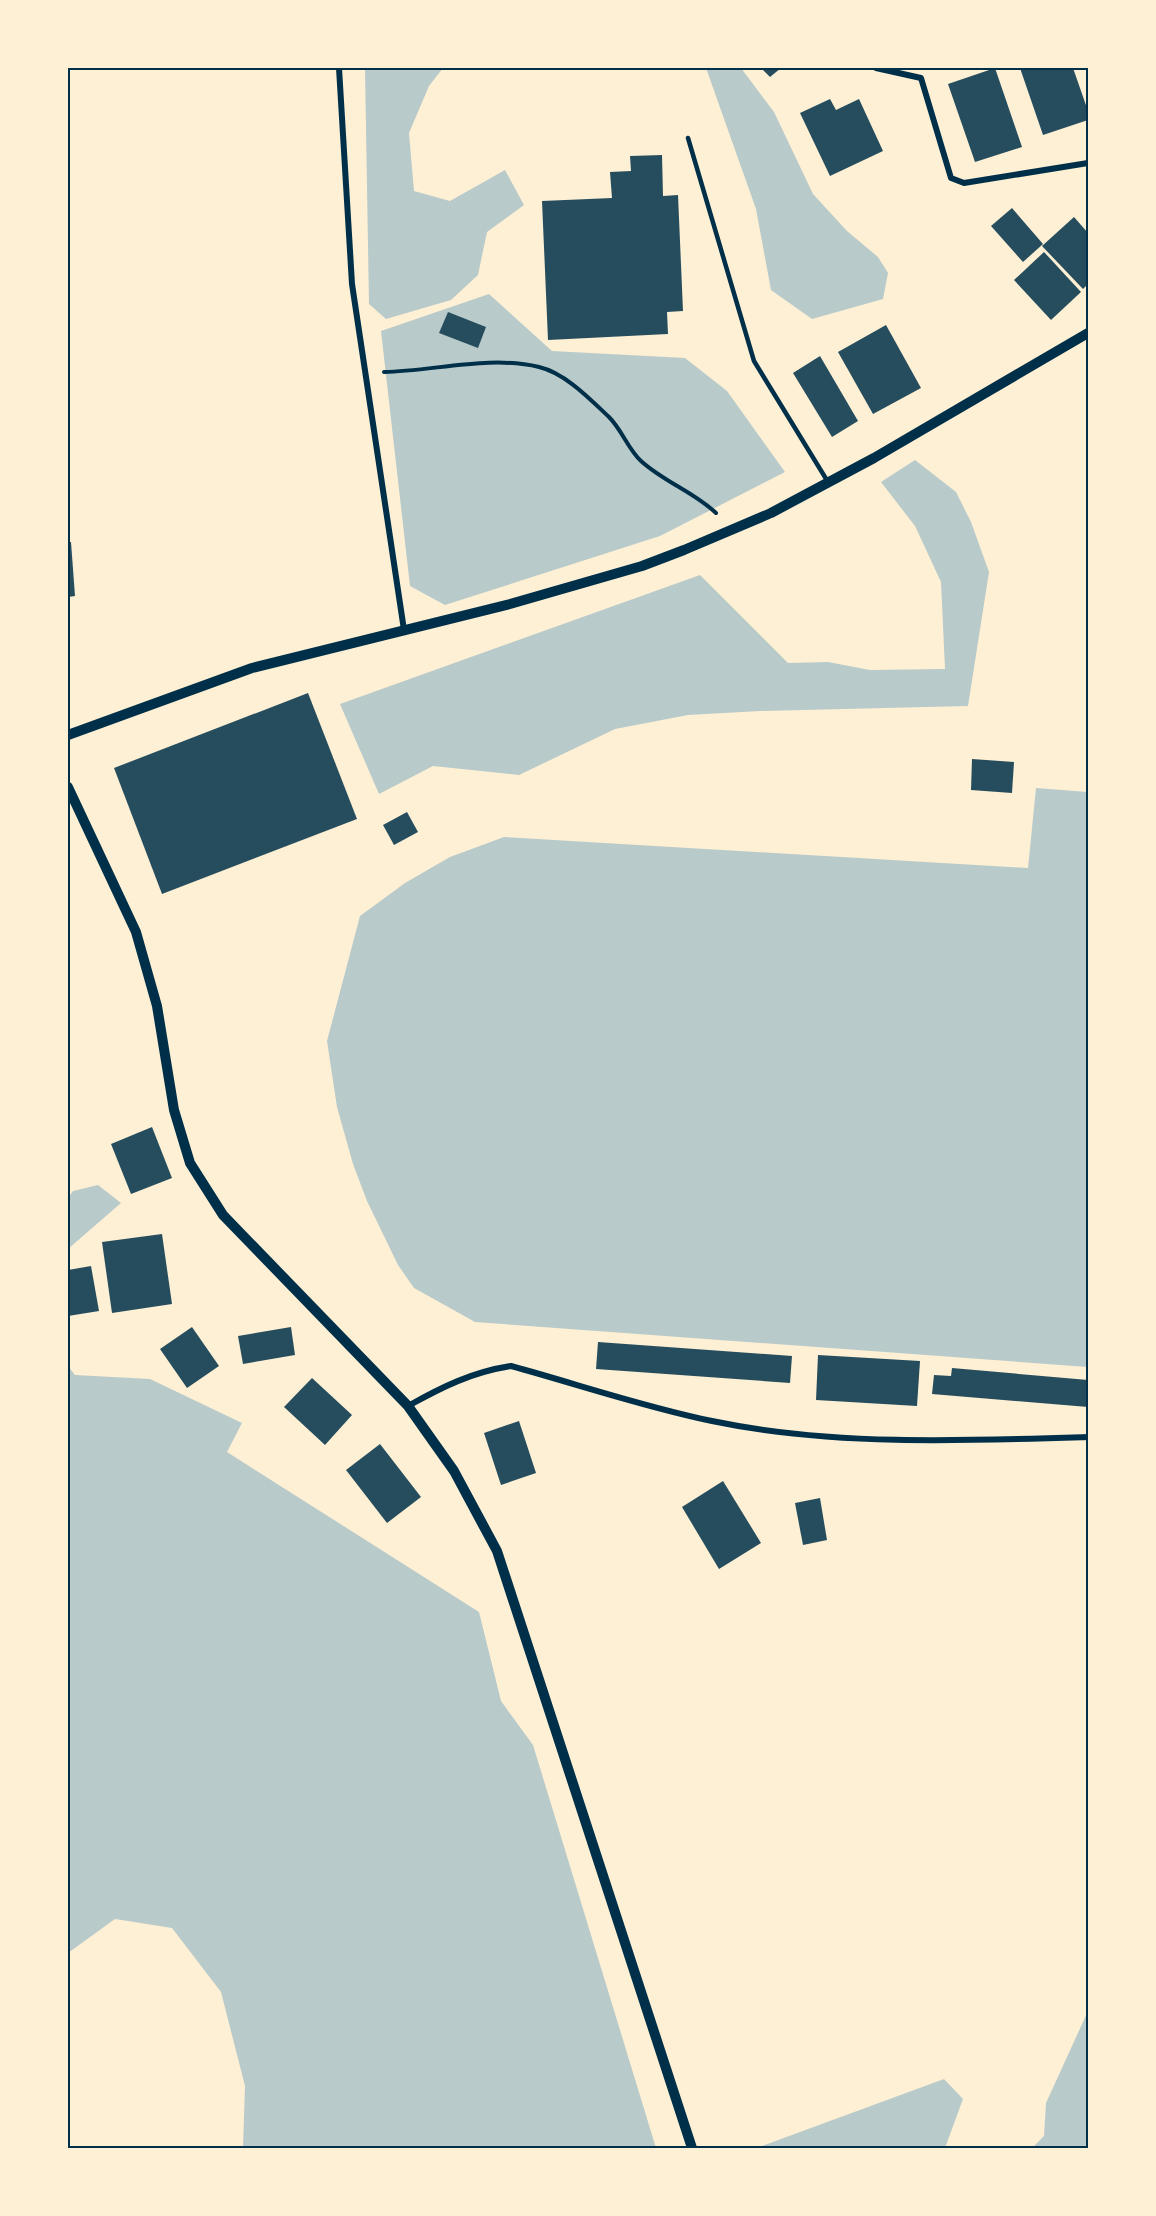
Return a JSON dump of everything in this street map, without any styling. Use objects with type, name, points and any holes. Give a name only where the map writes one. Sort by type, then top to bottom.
[{"type":"street","points":[[339,68],[352,284],[404,630]]},
{"type":"street","points":[[876,68],[921,78],[951,178],[964,183],[1088,162]]},
{"type":"street","points":[[68,735],[252,668],[510,604],[642,566],[771,513],[1089,333]]},
{"type":"street","points":[[68,787],[136,932],[157,1006],[174,1110],[190,1163],[223,1215],[408,1406],[454,1471],[497,1551],[692,2148]]},
{"type":"street","points":[[408,1406],[470,1375],[510,1366],[712,1421],[799,1434],[876,1438],[1089,1437]]},
{"type":"lane","points":[[688,138],[754,362],[828,482]]},
{"type":"path","points":[[366,371],[386,372],[496,363],[540,367],[567,381],[611,419],[639,459],[663,479],[706,503],[721,517]]},
{"type":"shaded area","points":[[365,68],[443,68],[429,86],[409,133],[414,191],[450,201],[505,170],[524,205],[487,232],[478,275],[451,300],[386,319],[369,304]]},
{"type":"shaded area","points":[[706,68],[741,68],[774,112],[813,194],[847,231],[878,257],[888,273],[883,299],[812,319],[771,290],[756,209]]},
{"type":"shaded area","points":[[489,294],[552,351],[685,358],[727,391],[785,472],[660,536],[445,605],[410,586],[381,331]]},
{"type":"shaded area","points":[[915,460],[956,492],[971,522],[989,572],[968,706],[688,715],[615,729],[519,775],[433,766],[379,794],[340,704],[700,575],[788,663],[828,662],[870,670],[945,669],[941,582],[915,526],[881,482]]},
{"type":"shaded area","points":[[1036,788],[1088,792],[1088,1367],[475,1322],[414,1288],[398,1265],[367,1201],[353,1164],[337,1107],[327,1041],[360,916],[405,883],[450,857],[504,837],[1028,868]]},
{"type":"shaded area","points":[[98,1185],[121,1203],[68,1249],[68,1198],[73,1191]]},
{"type":"shaded area","points":[[68,1366],[75,1375],[150,1379],[242,1423],[227,1452],[479,1612],[501,1701],[533,1745],[656,2148],[243,2148],[245,2086],[221,1992],[172,1928],[115,1919],[68,1953]]},
{"type":"shaded area","points":[[1088,2011],[1088,2148],[1032,2148],[1044,2136],[1046,2103]]},
{"type":"shaded area","points":[[944,2079],[963,2099],[945,2148],[761,2148],[762,2146]]},
{"type":"building","points":[[761,68],[781,68],[770,77]]},
{"type":"building","points":[[995,68],[1022,147],[975,162],[948,84]]},
{"type":"building","points":[[1020,68],[1073,68],[1088,111],[1088,120],[1043,135]]},
{"type":"building","points":[[830,99],[836,110],[859,99],[883,151],[830,176],[800,113]]},
{"type":"building","points":[[662,155],[663,196],[678,195],[683,311],[667,312],[668,334],[548,340],[542,201],[612,198],[610,172],[631,171],[630,156]]},
{"type":"building","points":[[1012,208],[1043,244],[1023,262],[991,226]]},
{"type":"building","points":[[1074,217],[1088,233],[1088,284],[1083,289],[1042,246]]},
{"type":"building","points":[[1044,252],[1081,292],[1051,320],[1014,280]]},
{"type":"building","points":[[448,312],[486,327],[478,348],[439,333]]},
{"type":"building","points":[[886,325],[921,388],[873,414],[838,352]]},
{"type":"building","points":[[820,356],[858,421],[832,437],[793,373]]},
{"type":"building","points":[[68,542],[71,542],[75,596],[68,597]]},
{"type":"building","points":[[308,693],[357,819],[162,894],[114,768]]},
{"type":"building","points":[[972,759],[1014,762],[1012,793],[971,790]]},
{"type":"building","points":[[407,812],[418,832],[394,845],[383,825]]},
{"type":"building","points":[[152,1127],[172,1178],[131,1194],[111,1144]]},
{"type":"building","points":[[162,1234],[172,1304],[112,1313],[102,1242]]},
{"type":"building","points":[[91,1266],[99,1311],[68,1316],[68,1270]]},
{"type":"building","points":[[192,1327],[219,1366],[187,1388],[160,1349]]},
{"type":"building","points":[[291,1327],[295,1355],[243,1364],[238,1336]]},
{"type":"building","points":[[598,1342],[792,1356],[790,1383],[596,1369]]},
{"type":"building","points":[[818,1355],[920,1361],[917,1406],[816,1400]]},
{"type":"building","points":[[952,1368],[1088,1380],[1088,1407],[932,1394],[934,1375],[951,1376]]},
{"type":"building","points":[[312,1378],[352,1415],[325,1445],[284,1407]]},
{"type":"building","points":[[519,1421],[536,1473],[501,1485],[484,1433]]},
{"type":"building","points":[[380,1444],[421,1497],[387,1523],[346,1470]]},
{"type":"building","points":[[723,1481],[761,1543],[719,1569],[682,1507]]},
{"type":"building","points":[[820,1498],[827,1540],[803,1545],[795,1503]]}]
